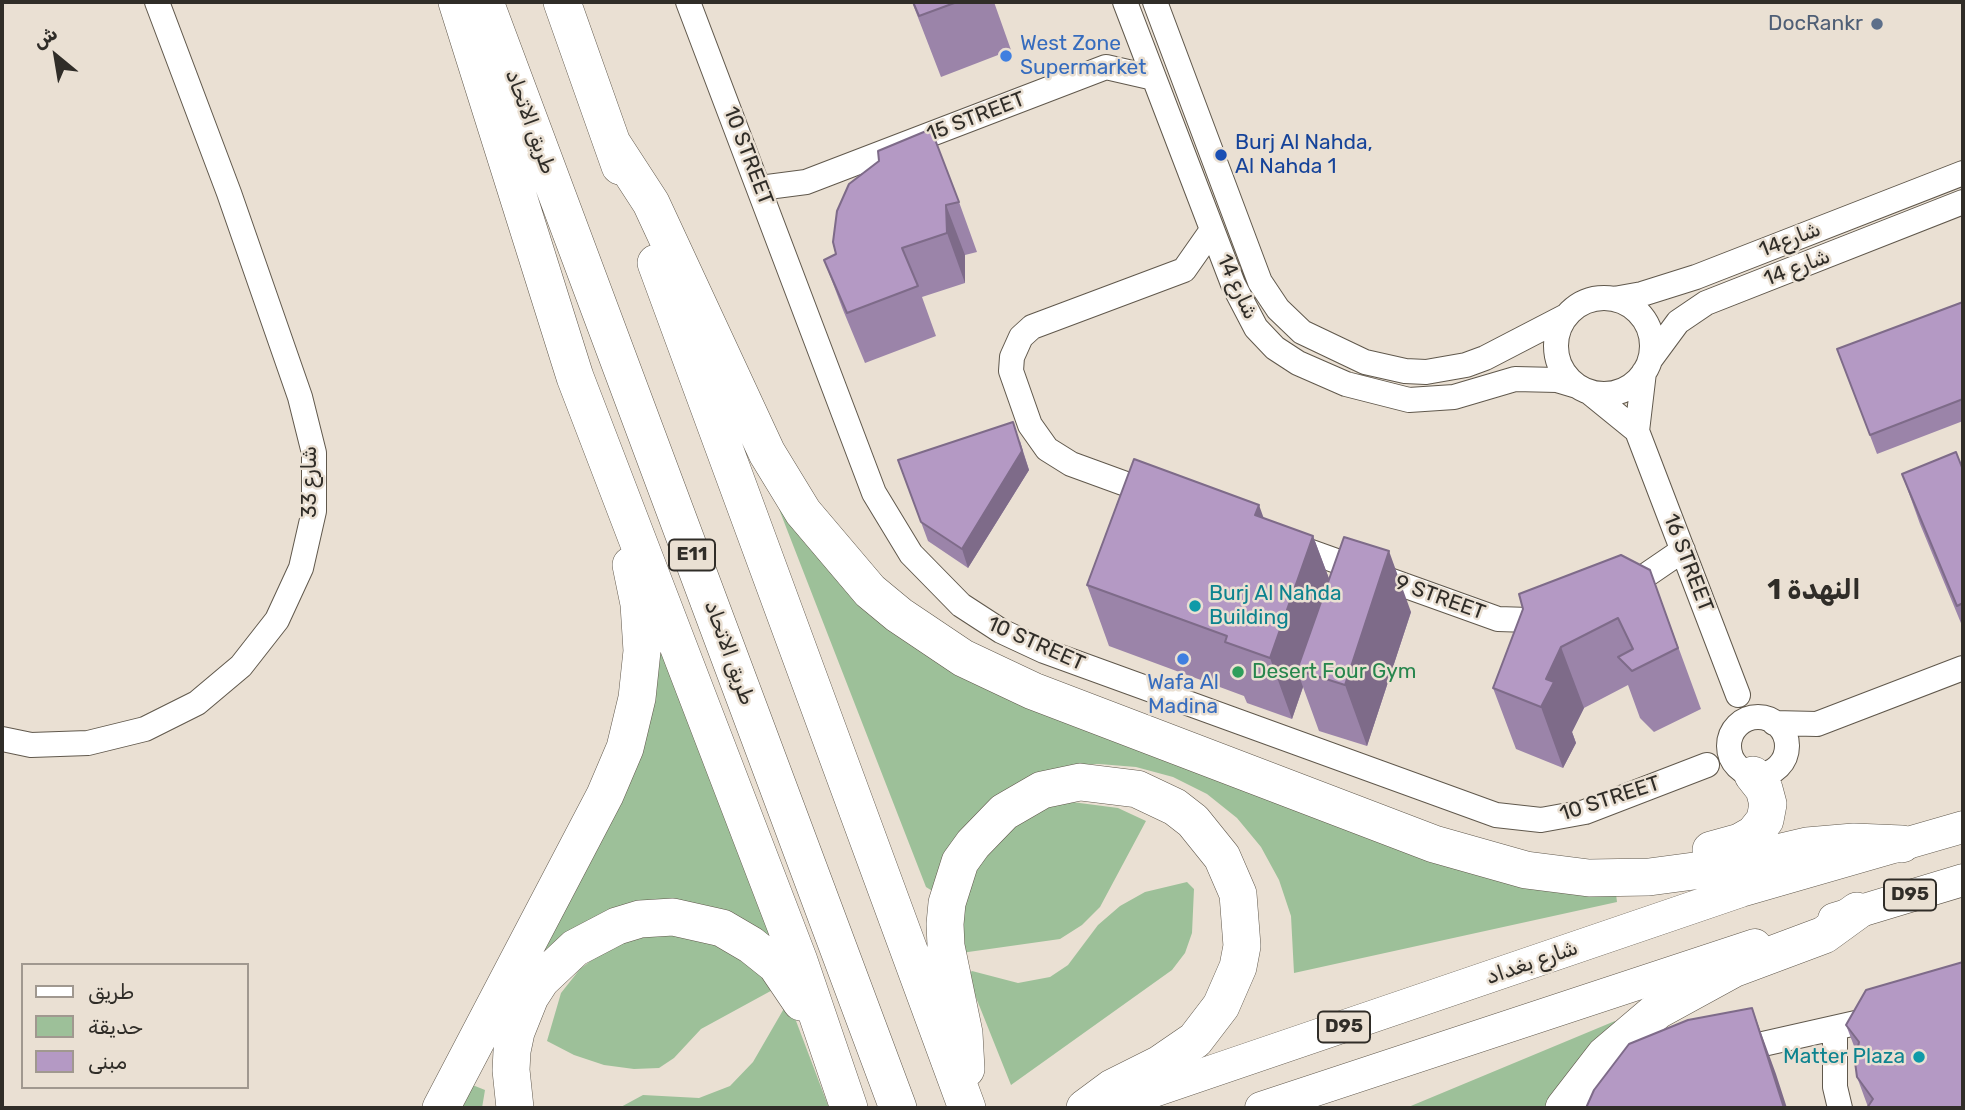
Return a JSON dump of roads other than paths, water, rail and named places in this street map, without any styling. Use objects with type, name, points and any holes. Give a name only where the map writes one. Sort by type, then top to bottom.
[{"type":"highway","points":[[457,2],[533,253],[606,462],[638,536],[789,936],[829,1043],[846,1100]]},
{"type":"highway","name":"طريق الاتحاد","points":[[485,2],[898,1108]]},
{"type":"highway","points":[[562,2],[966,1105]]},
{"type":"highway","points":[[612,143],[657,214],[784,483],[824,540],[870,591],[931,638],[998,676],[1495,864],[1589,878],[1679,874],[1831,843],[1902,844]]},
{"type":"highway","points":[[441,1108],[606,795],[632,723],[640,675],[641,628],[635,580],[606,462]]},
{"type":"highway","points":[[1405,831],[1515,854],[1594,861],[1704,852],[1740,842],[1754,834],[1765,820],[1768,804],[1764,789],[1746,772]]},
{"type":"highway","points":[[966,1105],[964,1033],[946,946],[945,924],[947,903],[960,862],[987,827],[1022,800],[1060,785],[1099,782],[1137,789],[1155,796],[1193,821],[1209,838],[1222,857],[1238,894],[1242,946],[1231,988],[1209,1024],[1195,1040],[1160,1065],[1112,1088],[1085,1108]]},
{"type":"highway","points":[[1564,1108],[1605,1055],[1658,1010],[1725,973],[1824,934],[1857,911]]},
{"type":"highway","points":[[516,1108],[510,1070],[514,1041],[522,1014],[541,980],[575,948],[596,935],[617,926],[657,917],[690,919],[722,928],[751,945],[776,965],[799,998],[846,1100]]},
{"type":"main road","name":"شارع بغداد","points":[[1104,1108],[1728,895],[1963,827]]},
{"type":"main road","name":"D95","points":[[1261,1108],[1857,911],[1963,880]]},
{"type":"street","name":"شارع 33","points":[[2,739],[30,745],[89,743],[145,729],[197,703],[241,666],[277,620],[301,568],[314,511],[314,453],[300,397],[229,193],[157,2]]},
{"type":"street","name":"10 STREET","points":[[688,2],[885,514],[911,554],[934,581],[961,605],[1001,631],[1044,652],[1496,816],[1518,819],[1563,818],[1707,765]]},
{"type":"street","name":"شارع 14","points":[[1154,2],[1261,282],[1278,309],[1302,332],[1365,362],[1405,371],[1426,372],[1466,365],[1485,358],[1566,316]]},
{"type":"street","name":"شارع 14","points":[[1129,13],[1233,284],[1256,328],[1275,348],[1298,363],[1357,388],[1409,400],[1432,400],[1466,394],[1516,379],[1557,380],[1583,389]]},
{"type":"street","points":[[1129,13],[1122,47],[1106,67],[1154,78]]},
{"type":"street","name":"15 STREET","points":[[764,198],[1106,67]]},
{"type":"street","name":"شارع14","points":[[1614,299],[1642,294],[1696,277],[1963,173]]},
{"type":"street","name":"شارع 14","points":[[1647,366],[1678,322],[1706,303],[1963,202]]},
{"type":"street","points":[[1184,270],[1212,230]]},
{"type":"street","points":[[1173,501],[1072,464],[1046,449],[1030,425],[1011,370],[1012,357],[1021,337],[1032,327],[1184,270],[1210,273],[1233,284]]},
{"type":"street","points":[[1614,299],[1638,311],[1651,334],[1637,431],[1583,389],[1560,366],[1556,353],[1556,340],[1566,316],[1588,300],[1614,299]]},
{"type":"street","points":[[1583,389],[1614,393],[1636,382],[1647,366]]},
{"type":"street","name":"16 STREET","points":[[1637,431],[1738,695]]},
{"type":"street","name":"9 STREET","points":[[1263,534],[1498,619],[1529,620],[1570,607]]},
{"type":"street","points":[[1604,593],[1686,560]]},
{"type":"street","points":[[1707,765],[1748,720],[1816,724],[1963,668]]},
{"type":"street","points":[[1738,695],[1731,757],[1746,772]]},
{"type":"street","points":[[1738,695],[1771,721],[1786,741],[1785,756]]},
{"type":"street","points":[[1707,765],[1746,772],[1776,769],[1816,724]]},
{"type":"street","points":[[1714,1054],[1903,1012]]},
{"type":"street","points":[[1824,1031],[1838,1098]]},
{"type":"place","name":"DocRankr","points":[[1877,24]]},
{"type":"place","name":"West Zone Supermarket","points":[[1006,56]]},
{"type":"place","name":"Burj Al Nahda, Al Nahda 1","points":[[1221,155]]},
{"type":"place","name":"Burj Al Nahda Building","points":[[1195,606]]},
{"type":"place","name":"Wafa Al Madina","points":[[1183,659]]},
{"type":"place","name":"Desert Four Gym","points":[[1238,672]]},
{"type":"place","name":"Matter Plaza","points":[[1919,1057]]},
{"type":"district","name":"النهدة 1","points":[[1814,591]]}]
